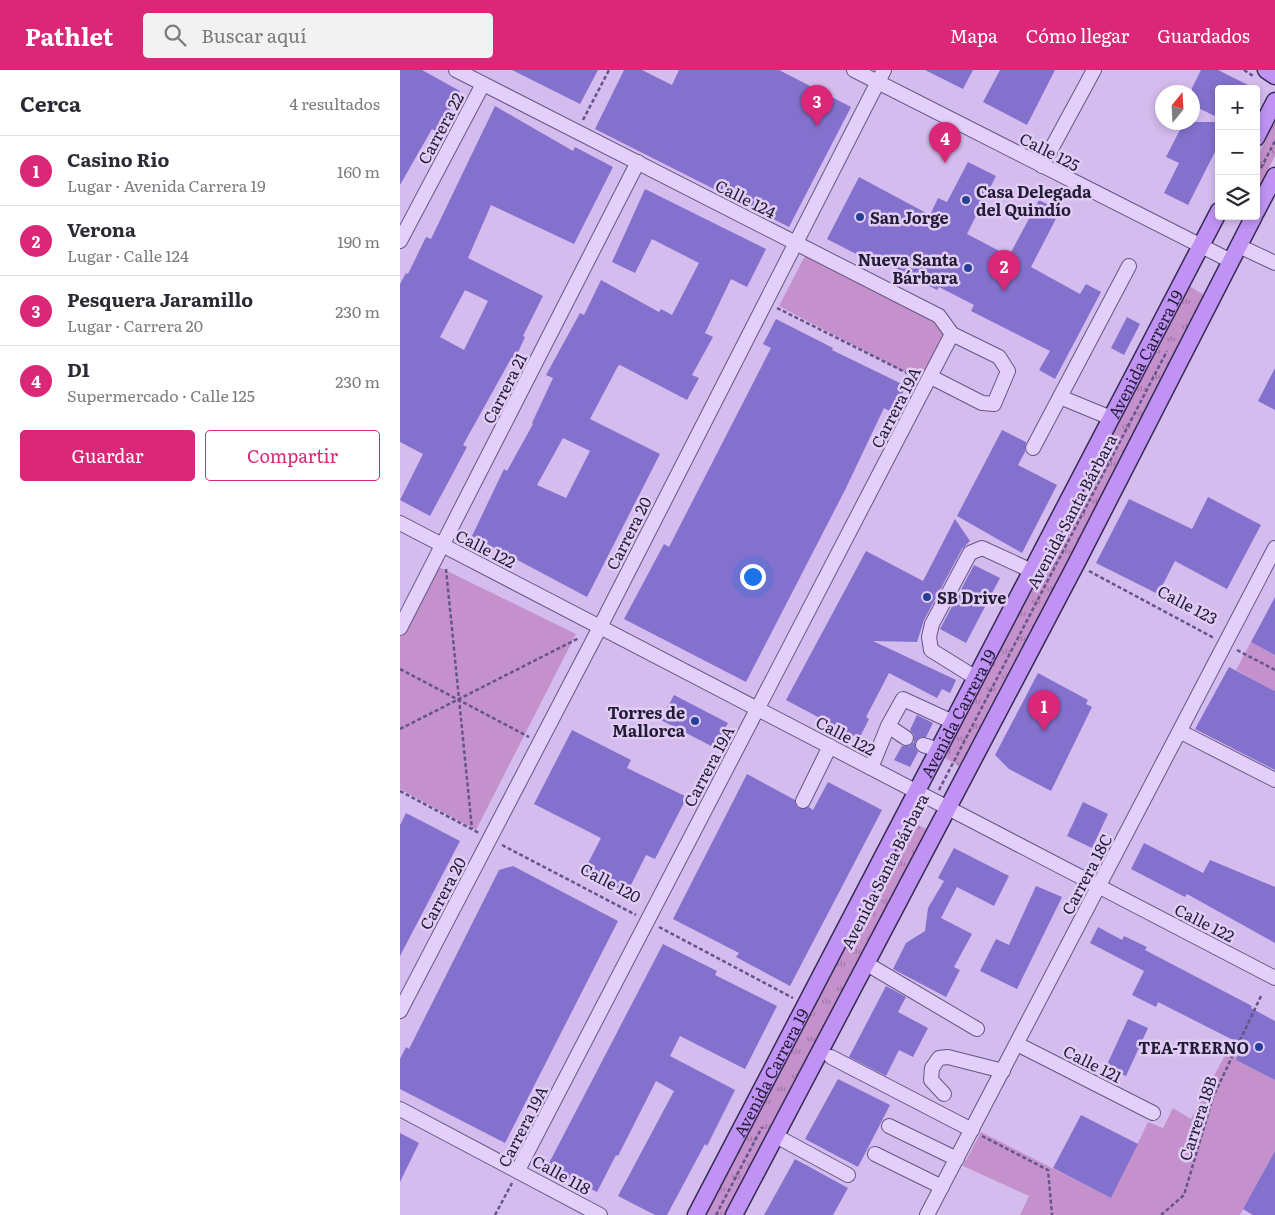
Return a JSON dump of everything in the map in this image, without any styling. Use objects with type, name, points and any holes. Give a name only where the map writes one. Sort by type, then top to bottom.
[{"type":"main road","points":[[1266,70],[1275,76]]},
{"type":"main road","points":[[1260,130],[1275,100]]},
{"type":"main road","points":[[1260,199],[1268,173]]},
{"type":"main road","name":"Avenida Carrera 19","points":[[696,1215],[1215,219]]},
{"type":"main road","points":[[734,1215],[867,964],[1252,220]]},
{"type":"street","name":"Calle 124","points":[[456,70],[939,316],[952,334],[999,357],[1008,371],[994,404],[982,403],[929,380]]},
{"type":"street","name":"Calle 125","points":[[854,70],[881,76],[1042,166],[1231,261]]},
{"type":"street","points":[[1042,166],[1094,70]]},
{"type":"street","name":"Carrera 20","points":[[400,1010],[600,627],[881,76]]},
{"type":"street","name":"Carrera 22","points":[[400,241],[483,84]]},
{"type":"street","name":"Carrera 21","points":[[400,628],[444,546],[638,162]]},
{"type":"street","points":[[1239,246],[1275,263]]},
{"type":"street","points":[[1033,448],[1129,266]]},
{"type":"street","name":"Carrera 19A","points":[[518,1170],[952,334]]},
{"type":"street","points":[[1060,397],[1111,418]]},
{"type":"street","name":"Calle 122","points":[[400,523],[1275,978]]},
{"type":"street","points":[[976,678],[931,650],[929,637],[932,624],[970,553],[976,549],[982,548],[1032,571]]},
{"type":"street","name":"Carrera 18C","points":[[927,1215],[1098,886],[1181,732],[1275,548]]},
{"type":"street","points":[[871,768],[888,726],[903,699],[953,722]]},
{"type":"street","points":[[888,726],[906,738]]},
{"type":"street","points":[[1181,732],[1275,780]]},
{"type":"street","points":[[923,745],[938,750]]},
{"type":"street","points":[[803,801],[830,746]]},
{"type":"street","points":[[867,964],[977,1029]]},
{"type":"street","name":"Calle 121","points":[[1017,1044],[1153,1113]]},
{"type":"street","points":[[831,1057],[972,1130]]},
{"type":"street","points":[[944,1094],[931,1080],[932,1068],[938,1058],[948,1057],[1003,1071]]},
{"type":"street","name":"Calle 118","points":[[400,1109],[600,1215]]},
{"type":"street","points":[[889,1126],[957,1159]]},
{"type":"street","points":[[776,1136],[848,1175]]},
{"type":"street","points":[[874,1154],[942,1187]]},
{"type":"path","points":[[577,132],[609,70]]},
{"type":"path","points":[[1268,173],[1275,141]]},
{"type":"path","points":[[766,302],[929,380]]},
{"type":"path","name":"Avenida Santa Bárbara","points":[[933,801],[1171,344]]},
{"type":"path","points":[[446,565],[472,829]]},
{"type":"path","name":"Calle 123","points":[[1084,568],[1275,670]]},
{"type":"path","points":[[400,729],[584,635]]},
{"type":"path","points":[[400,669],[458,701],[540,742]]},
{"type":"path","name":"Calle 120","points":[[400,791],[805,1005]]},
{"type":"path","name":"Carrera 18B","points":[[1162,1215],[1184,1195],[1212,1097],[1261,996]]},
{"type":"path","points":[[716,1215],[763,1125]]},
{"type":"path","points":[[972,1130],[1048,1170],[1052,1215]]},
{"type":"path","name":"Carrera 19A","points":[[495,1215],[518,1170]]},
{"type":"green space","points":[[1275,122],[1275,156],[1260,185],[1260,175],[1260,151]]},
{"type":"green space","points":[[806,254],[948,330],[925,369],[912,376],[779,306]]},
{"type":"green space","points":[[1189,286],[1204,295],[1123,455],[959,766],[943,757]]},
{"type":"green space","points":[[439,567],[576,634],[476,830],[400,789],[400,637]]},
{"type":"green space","points":[[1251,642],[1275,655],[1275,691],[1236,670]]},
{"type":"green space","points":[[910,821],[926,829],[839,1003],[727,1215],[706,1215]]},
{"type":"green space","points":[[1239,1029],[1249,1034],[1236,1060],[1275,1080],[1275,1151],[1240,1215],[1020,1215],[1029,1196],[963,1166],[981,1132],[1111,1198],[1148,1122],[1163,1128],[1173,1108],[1191,1119]]},
{"type":"building","points":[[400,70],[422,70],[460,91],[438,132],[432,129],[400,185]]},
{"type":"building","points":[[512,70],[598,70],[580,104]]},
{"type":"building","points":[[624,70],[642,70],[672,85],[679,70],[779,70],[851,107],[789,227],[595,129]]},
{"type":"building","points":[[925,70],[973,70],[963,89]]},
{"type":"building","points":[[1000,70],[1055,70],[1027,125],[983,102]]},
{"type":"building","points":[[1201,70],[1218,70],[1248,85],[1215,85],[1215,116],[1200,109],[1200,85],[1194,85]]},
{"type":"building","points":[[495,106],[573,151],[575,147],[613,167],[574,244],[491,205],[468,258],[543,296],[523,336],[525,337],[515,359],[512,357],[463,445],[467,447],[430,516],[400,500],[423,454],[400,442],[400,284],[406,273],[408,274],[426,237],[431,239]],"holes":[[[465,290],[488,301],[464,350],[440,337]]]},
{"type":"building","points":[[1200,122],[1215,122],[1215,152],[1188,205],[1164,193],[1179,163],[1166,157],[1180,130],[1200,130]]},
{"type":"building","points":[[968,162],[996,176],[967,234],[1009,256],[1039,200],[1060,211],[1031,267],[1080,294],[1086,284],[1101,292],[1055,379],[1039,370],[1050,351],[971,311],[974,305],[939,287],[937,290],[864,252],[862,257],[827,239],[859,177],[930,215],[938,198],[947,202]]},
{"type":"building","points":[[645,189],[766,249],[747,287],[731,279],[705,333],[713,337],[692,375],[699,378],[687,400],[620,365],[590,419],[660,454],[587,597],[472,536],[504,469],[507,471],[533,424],[553,378],[546,375],[580,313],[584,315],[601,280],[659,312],[661,309],[672,315],[699,263],[652,239],[635,273],[612,262]],"holes":[[[563,438],[590,451],[566,498],[537,485]]]},
{"type":"building","points":[[1127,317],[1140,324],[1124,355],[1111,348]]},
{"type":"building","points":[[776,319],[833,348],[832,350],[906,386],[893,413],[884,408],[845,490],[746,682],[624,619],[664,544],[669,547],[771,348],[763,344]]},
{"type":"building","points":[[1275,368],[1275,410],[1258,401]]},
{"type":"building","points":[[1002,430],[1026,442],[1025,452],[1018,465],[1057,485],[1022,553],[957,516]]},
{"type":"building","points":[[1208,497],[1261,525],[1227,589],[1175,561],[1158,594],[1096,563],[1129,499],[1192,529]]},
{"type":"building","points":[[955,519],[970,541],[962,549],[924,620],[917,642],[873,641],[956,680],[950,693],[942,689],[937,698],[889,673],[866,717],[869,719],[859,739],[786,700],[866,551],[923,581]]},
{"type":"building","name":"SB Drive","points":[[974,565],[1000,578],[966,643],[940,629]]},
{"type":"building","points":[[1275,597],[1275,655],[1251,642]]},
{"type":"building","points":[[1229,667],[1275,691],[1275,770],[1195,729]]},
{"type":"building","points":[[1038,673],[1088,700],[1086,704],[1092,707],[1051,791],[1009,769],[995,755]]},
{"type":"building","name":"Torres de Mallorca","points":[[674,695],[728,723],[715,748],[661,720]]},
{"type":"building","points":[[917,715],[933,723],[926,737],[921,737],[915,742],[918,752],[910,767],[894,760],[902,746],[909,746],[914,742],[914,735],[910,730]]},
{"type":"building","points":[[572,730],[631,760],[627,768],[687,797],[655,859],[646,855],[627,893],[584,871],[601,838],[534,804]]},
{"type":"building","points":[[747,774],[795,800],[796,805],[800,809],[809,807],[813,810],[828,782],[882,810],[790,986],[736,957],[739,953],[673,919]]},
{"type":"building","points":[[1083,802],[1108,814],[1092,848],[1067,836]]},
{"type":"building","points":[[406,813],[460,841],[400,956],[400,825]]},
{"type":"building","points":[[1144,843],[1203,873],[1210,860],[1275,887],[1275,943],[1187,894],[1185,897],[1131,869]]},
{"type":"building","points":[[954,848],[1009,876],[994,906],[957,887],[941,918],[972,934],[954,967],[960,970],[946,997],[893,969],[906,943],[925,931],[928,908],[944,881],[938,878]]},
{"type":"building","points":[[513,866],[618,921],[505,1143],[400,1089],[400,1059],[406,1047],[409,1049],[499,870]]},
{"type":"building","points":[[1036,886],[1062,897],[1017,989],[980,971],[996,939],[1009,945]]},
{"type":"building","points":[[1098,927],[1122,940],[1124,936],[1147,947],[1145,950],[1252,1006],[1251,1008],[1275,1021],[1275,1080],[1236,1060],[1243,1045],[1158,1002],[1156,1007],[1132,995],[1144,971],[1090,943]]},
{"type":"building","points":[[663,944],[717,971],[715,975],[777,1006],[745,1069],[680,1036],[670,1056],[735,1090],[707,1146],[705,1144],[667,1215],[655,1215],[618,1196],[674,1091],[656,1081],[618,1156],[616,1155],[597,1192],[547,1167]]},
{"type":"building","points":[[886,986],[906,997],[898,1012],[928,1028],[913,1057],[899,1050],[886,1076],[849,1057]]},
{"type":"building","points":[[1128,1019],[1148,1028],[1126,1076],[1106,1067]]},
{"type":"building","points":[[838,1079],[890,1105],[858,1167],[805,1139]]},
{"type":"building","points":[[1081,1115],[1138,1144],[1111,1198],[1053,1168]]},
{"type":"building","points":[[400,1133],[419,1143],[400,1182]]},
{"type":"building","points":[[1275,1151],[1275,1215],[1253,1215],[1243,1209]]},
{"type":"building","points":[[795,1159],[848,1188],[833,1215],[764,1215]]},
{"type":"place","name":"Pesquera Jaramillo","points":[[817,126]]},
{"type":"place","name":"D1","points":[[945,163]]},
{"type":"place","name":"Casa Delegada del Quindío","points":[[966,200]]},
{"type":"place","name":"San Jorge","points":[[860,217]]},
{"type":"place","name":"Nueva Santa Bárbara","points":[[968,268]]},
{"type":"place","name":"Verona","points":[[1004,291]]},
{"type":"place","name":"SB Drive","points":[[927,597]]},
{"type":"place","name":"Torres de Mallorca","points":[[695,721]]},
{"type":"place","name":"Casino Rio","points":[[1044,731]]},
{"type":"place","name":"TEA-TRERNO","points":[[1259,1047]]}]
